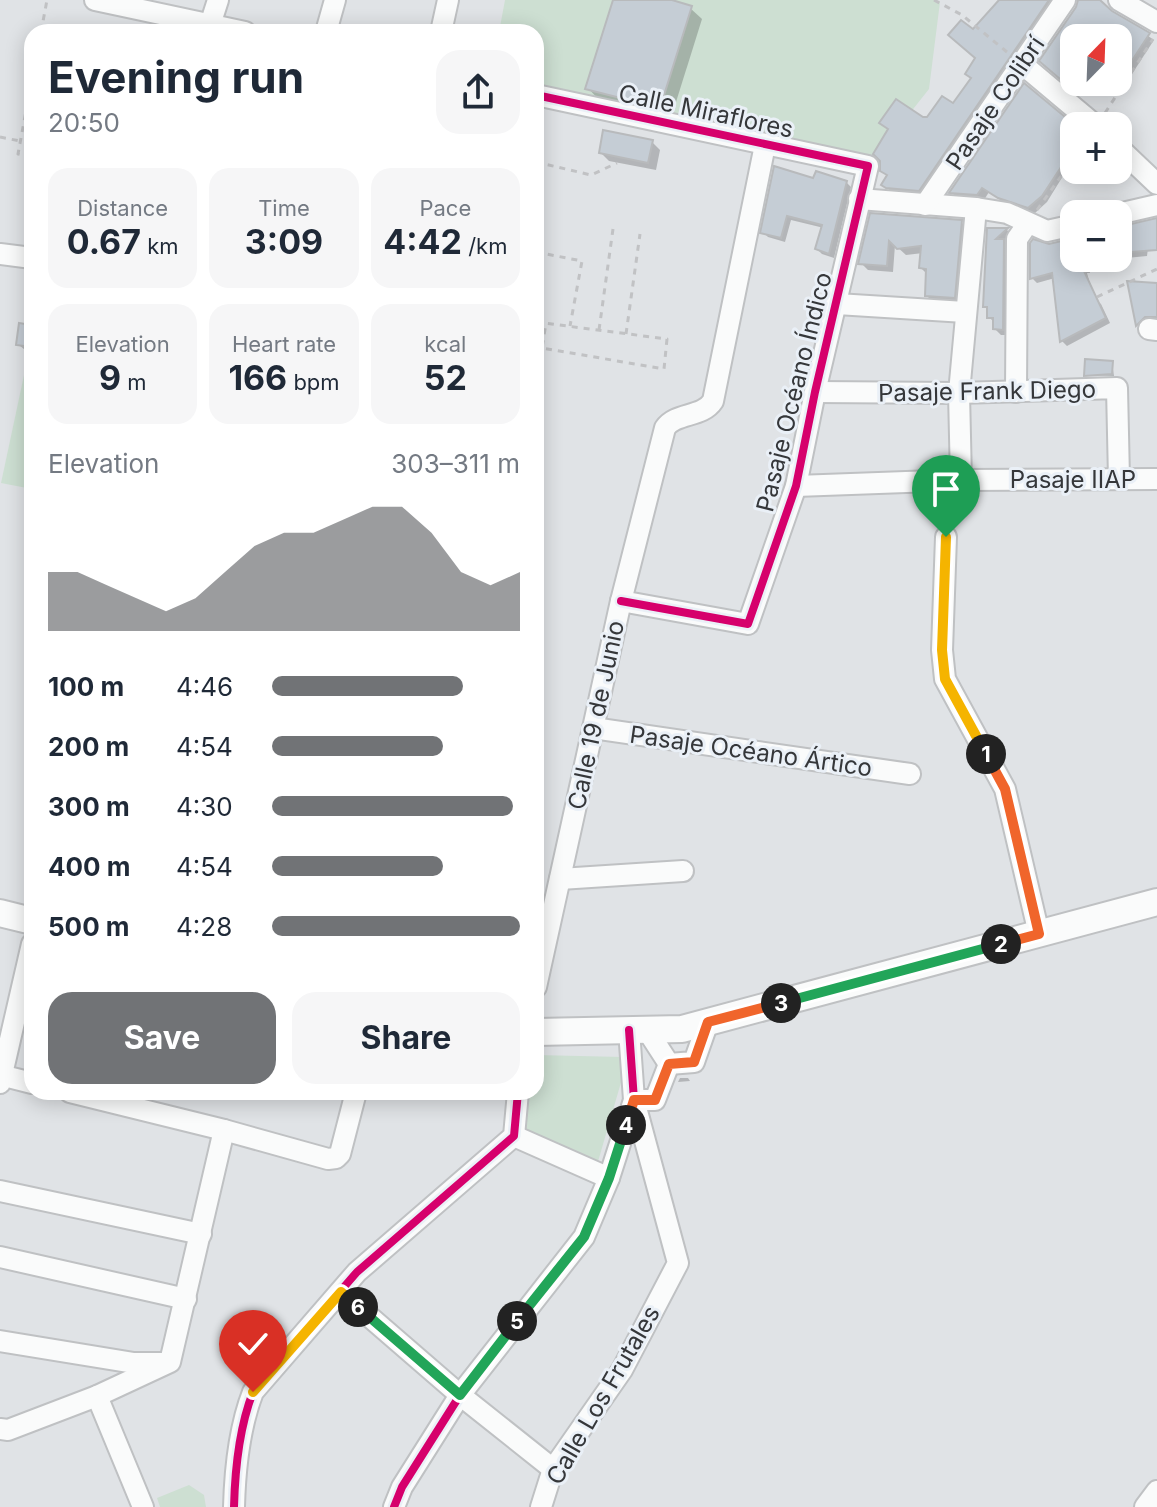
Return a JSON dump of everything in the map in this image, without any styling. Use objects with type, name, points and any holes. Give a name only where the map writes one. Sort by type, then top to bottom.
[{"type":"main road","points":[[544,1032],[682,1029],[1157,902]]},
{"type":"main road","points":[[0,913],[24,919]]},
{"type":"street","points":[[100,0],[206,24]]},
{"type":"street","points":[[210,24],[218,0]]},
{"type":"street","points":[[328,24],[335,0]]},
{"type":"street","points":[[443,24],[448,0]]},
{"type":"street","name":"Pasaje Colibrí","points":[[925,205],[1065,0]]},
{"type":"street","points":[[1131,3],[1157,22]]},
{"type":"street","points":[[1022,64],[1079,112]]},
{"type":"street","name":"Calle Miraflores","points":[[544,97],[868,166]]},
{"type":"street","name":"Calle 19 de Junio","points":[[544,951],[621,601],[665,428],[670,421],[707,409],[713,401],[765,145]]},
{"type":"street","points":[[1132,160],[1157,184]]},
{"type":"street","name":"Pasaje Océano Índico","points":[[621,601],[748,624],[796,486],[868,166]]},
{"type":"street","points":[[859,199],[976,208],[1007,213],[1047,231],[1060,228]]},
{"type":"street","points":[[1132,211],[1157,205]]},
{"type":"street","points":[[961,480],[959,393],[976,208]]},
{"type":"street","points":[[1016,392],[1017,239],[1028,223]]},
{"type":"street","points":[[0,254],[24,257]]},
{"type":"street","points":[[837,304],[965,312]]},
{"type":"street","name":"Pasaje Frank Diego","points":[[815,392],[959,393],[1117,388],[1119,479]]},
{"type":"street","name":"Pasaje IIAP","points":[[796,486],[961,480],[1157,479]]},
{"type":"street","points":[[946,537],[942,650],[945,679],[1005,789],[1039,934]]},
{"type":"street","name":"Pasaje Océano Ártico","points":[[593,728],[910,774]]},
{"type":"street","points":[[560,879],[683,871]]},
{"type":"street","points":[[24,979],[1,1078],[24,1082]]},
{"type":"street","points":[[669,1064],[694,1062],[708,1022]]},
{"type":"street","points":[[638,1030],[669,1064]]},
{"type":"street","points":[[394,1507],[402,1487],[460,1395],[584,1237],[609,1178],[634,1100],[638,1030]]},
{"type":"street","points":[[634,1100],[655,1100],[669,1064]]},
{"type":"street","points":[[102,1100],[328,1159],[336,1158],[343,1147],[354,1100]]},
{"type":"street","points":[[234,1507],[235,1477],[246,1411],[253,1392],[357,1272],[514,1136],[517,1100]]},
{"type":"street","name":"Calle Los Frutales","points":[[541,1507],[553,1469],[622,1370],[678,1263],[634,1100]]},
{"type":"street","points":[[170,1362],[224,1130]]},
{"type":"street","points":[[514,1136],[609,1178]]},
{"type":"street","points":[[0,1191],[201,1234]]},
{"type":"street","points":[[0,1257],[186,1299]]},
{"type":"street","points":[[341,1292],[460,1395],[553,1469]]},
{"type":"street","points":[[0,1341],[134,1363],[170,1362]]},
{"type":"street","points":[[0,1429],[8,1430],[97,1396],[170,1362]]},
{"type":"street","points":[[97,1396],[143,1507]]},
{"type":"street","points":[[1145,1507],[1157,1491]]},
{"type":"path","points":[[42,24],[47,0]]},
{"type":"path","points":[[934,0],[962,15],[1022,64]]},
{"type":"path","points":[[1105,112],[1157,34]]},
{"type":"path","points":[[24,120],[18,154],[24,155]]},
{"type":"path","points":[[0,137],[20,141]]},
{"type":"path","points":[[544,164],[591,175],[617,163]]},
{"type":"path","points":[[1028,223],[1060,178]]},
{"type":"path","points":[[599,330],[613,229]]},
{"type":"path","points":[[626,334],[640,234]]},
{"type":"path","points":[[544,254],[582,261],[570,326]]},
{"type":"path","points":[[1097,297],[1157,269]]},
{"type":"path","points":[[544,336],[546,323],[667,339],[664,369],[544,348]]},
{"type":"green space","points":[[505,0],[940,2],[929,89],[868,166],[544,104],[544,24],[500,24]]},
{"type":"green space","points":[[24,375],[24,487],[1,483]]},
{"type":"green space","points":[[544,1055],[623,1057],[622,1079],[597,1165],[510,1129],[513,1100],[544,1100]]},
{"type":"green space","points":[[189,1485],[204,1495],[206,1507],[160,1507],[157,1498]]},
{"type":"building","points":[[613,0],[672,0],[692,6],[660,108],[585,89]]},
{"type":"building","points":[[999,0],[1049,0],[919,191],[881,185],[887,175],[880,171],[880,161],[873,154],[888,129],[879,123],[896,99],[923,117],[927,117],[942,96],[953,103],[971,78],[965,74],[975,58],[948,35],[961,20],[973,29]]},
{"type":"building","points":[[1078,0],[1100,0],[1112,11],[1150,33],[1132,61],[1132,24],[1064,24]]},
{"type":"building","points":[[1060,30],[1060,79],[1039,61]]},
{"type":"building","points":[[1024,83],[1060,113],[1060,169],[1042,196],[1028,208],[998,198],[982,188],[977,195],[949,193]]},
{"type":"building","points":[[603,130],[653,140],[648,163],[599,153]]},
{"type":"building","points":[[774,166],[813,178],[816,171],[847,181],[829,254],[815,249],[822,225],[787,216],[781,238],[760,233]]},
{"type":"building","points":[[870,213],[962,220],[955,298],[925,296],[926,269],[919,268],[921,246],[897,249],[889,241],[887,266],[858,264]]},
{"type":"building","points":[[1157,218],[1157,250],[1132,252],[1132,224]]},
{"type":"building","points":[[987,228],[1008,228],[996,239],[1004,239],[1003,330],[993,329],[993,318],[987,318],[987,307],[983,307]]},
{"type":"building","points":[[1033,239],[1049,244],[1060,241],[1060,272],[1084,272],[1106,318],[1060,342],[1052,273],[1030,279],[1030,243]]},
{"type":"building","points":[[1127,281],[1157,283],[1157,317],[1145,317],[1136,326]]},
{"type":"building","points":[[19,323],[24,324],[24,346],[16,345]]},
{"type":"building","points":[[1085,359],[1113,361],[1112,374],[1084,376]]},
{"type":"cycle path","points":[[544,97],[868,166],[796,486],[748,624],[621,601]]},
{"type":"cycle path","points":[[394,1507],[402,1487],[460,1395],[584,1237],[609,1178],[634,1100],[629,1030]]},
{"type":"cycle path","points":[[234,1507],[239,1448],[253,1392],[357,1272],[514,1136],[517,1100]]},
{"type":"route","points":[[253,1392],[341,1292],[460,1395],[584,1237],[609,1178],[634,1100],[655,1100],[669,1064],[694,1062],[708,1022],[1039,934],[1005,789],[945,679],[942,650],[946,537]]}]
